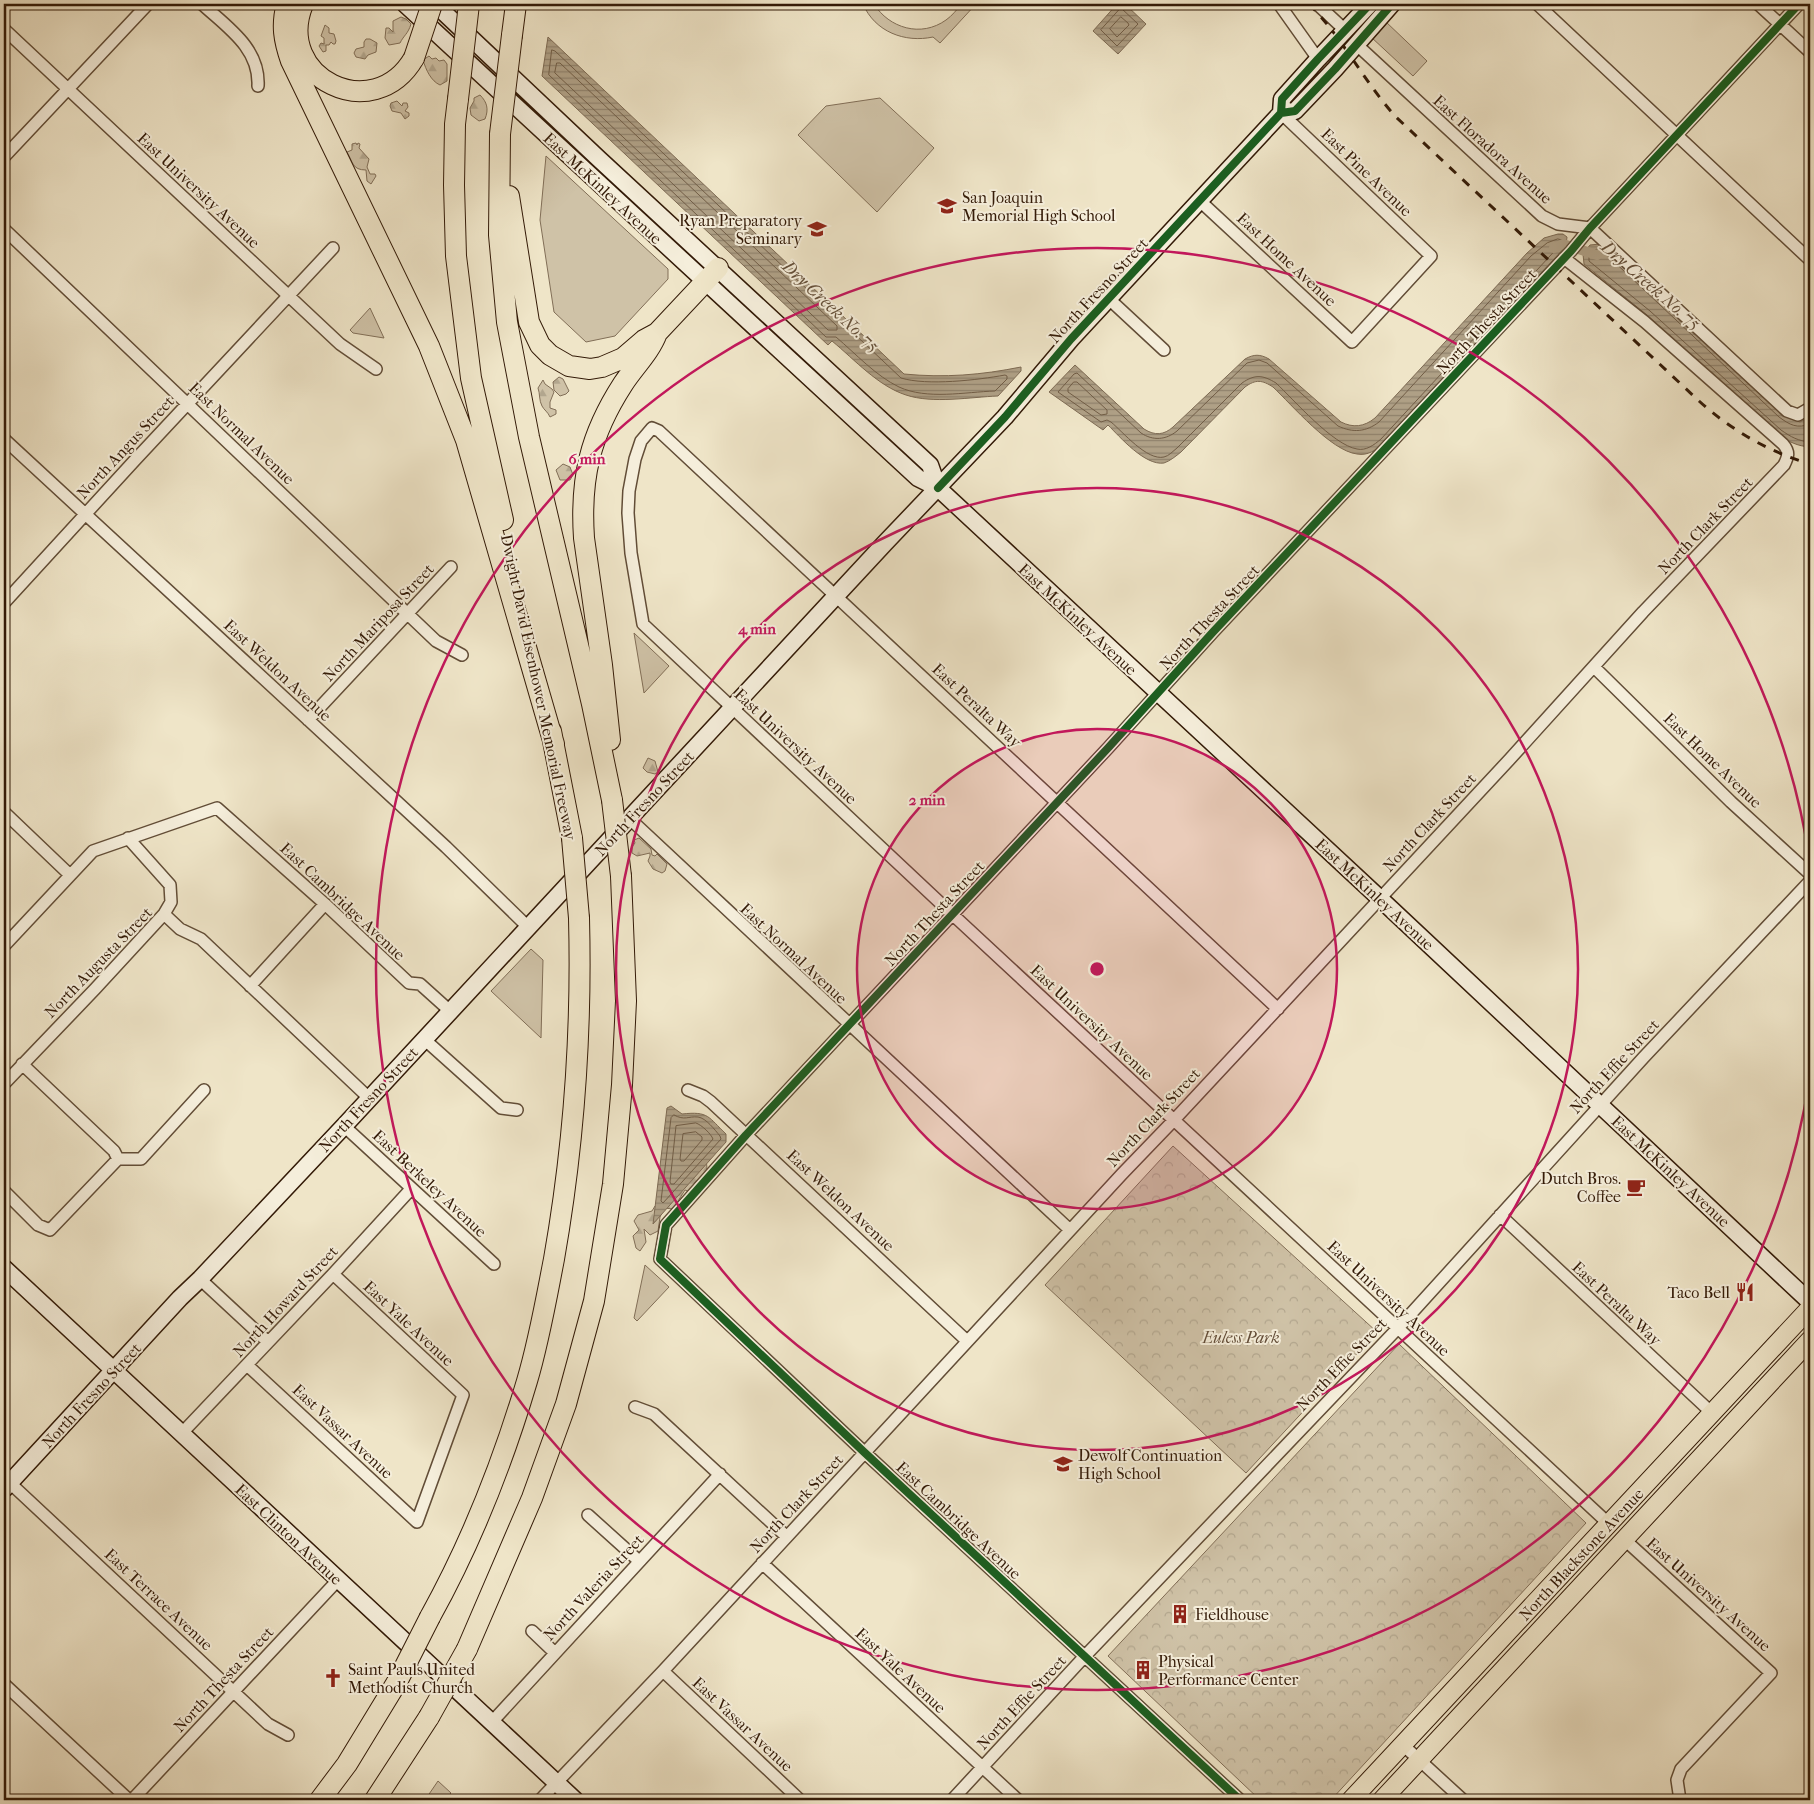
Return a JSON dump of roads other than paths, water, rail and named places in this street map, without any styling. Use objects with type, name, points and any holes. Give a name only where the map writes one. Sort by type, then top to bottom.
[{"type":"highway","points":[[287,4],[283,20],[283,36],[291,61],[430,346],[466,440],[554,744]]},
{"type":"highway","points":[[303,4],[297,25],[300,47],[308,65],[324,81],[334,86],[354,91],[385,86],[402,74],[414,58],[434,4]]},
{"type":"highway","name":"Dwight David Eisenhower Memorial Freeway","points":[[320,1800],[347,1764],[397,1682],[451,1580],[505,1449],[528,1379],[546,1304],[566,1187],[573,1115],[580,974],[579,918],[572,838],[554,744],[472,378],[456,256],[455,124],[469,4]]},
{"type":"highway","points":[[516,4],[500,134],[499,234],[507,322],[529,437],[592,704],[612,800]]},
{"type":"highway","points":[[500,134],[525,308],[529,322],[540,345],[560,362],[569,366],[590,369],[602,367],[623,358],[644,340],[657,333],[711,275]]},
{"type":"highway","points":[[375,1800],[429,1717],[467,1649],[532,1498],[566,1404],[594,1301],[613,1184],[622,1085],[626,1001],[621,876],[612,800],[609,722],[584,538],[585,482],[593,442],[602,420],[629,375],[652,346],[657,333]]},
{"type":"main road","name":"East McKinley Avenue","points":[[405,4],[711,275]]},
{"type":"main road","name":"East McKinley Avenue","points":[[434,4],[599,159],[711,275],[918,478],[938,488],[1380,898],[1810,1302]]},
{"type":"main road","name":"North Fresno Street","points":[[1288,112],[1282,99],[1370,4]]},
{"type":"main road","name":"North Fresno Street","points":[[7,1486],[180,1298],[344,1126],[836,596],[1005,417],[1108,298],[1288,112],[1326,79],[1392,4]]},
{"type":"main road","points":[[1288,112],[1345,48],[1348,37],[1345,30]]},
{"type":"main road","name":"East Clinton Avenue","points":[[4,1268],[574,1800]]},
{"type":"main road","name":"North Blackstone Avenue","points":[[1351,1800],[1810,1308]]},
{"type":"main road","name":"North Blackstone Avenue","points":[[1382,1800],[1810,1340]]},
{"type":"main road","points":[[1645,1518],[1683,1464],[1712,1430],[1715,1422],[1712,1413]]},
{"type":"main road","points":[[1625,1540],[1624,1526],[1655,1489],[1688,1439]]},
{"type":"main road","points":[[1570,1598],[1580,1572],[1606,1544],[1609,1538],[1609,1524]]},
{"type":"main road","points":[[1357,1800],[1373,1777]]},
{"type":"street","points":[[4,157],[148,4]]},
{"type":"street","points":[[202,4],[248,47],[257,68],[258,86]]},
{"type":"street","points":[[1279,4],[1318,59]]},
{"type":"street","points":[[1317,4],[1345,30]]},
{"type":"street","points":[[1537,4],[1810,260]]},
{"type":"street","points":[[1758,4],[1810,52]]},
{"type":"street","name":"North Thesta Street","points":[[660,1259],[666,1225],[746,1135],[1799,4]]},
{"type":"street","name":"East University Avenue","points":[[4,29],[340,344],[376,369]]},
{"type":"street","name":"East Floradora Avenue","points":[[1356,44],[1542,216],[1558,224],[1590,228]]},
{"type":"street","name":"East Pine Avenue","points":[[1288,112],[1431,256],[1352,342]]},
{"type":"street","name":"East Home Avenue","points":[[1200,201],[1352,342]]},
{"type":"street","points":[[1590,228],[1787,410],[1798,415],[1810,408]]},
{"type":"street","name":"East Normal Avenue","points":[[4,229],[436,641],[462,655]]},
{"type":"street","name":"North Angus Street","points":[[4,603],[187,403],[333,248]]},
{"type":"street","name":"North Clark Street","points":[[540,1800],[663,1672],[786,1536],[1278,1009],[1643,612],[1784,465],[1788,457],[1786,447],[1774,435],[1567,254]]},
{"type":"street","points":[[1108,298],[1164,350]]},
{"type":"street","name":"East Peralta Way","points":[[643,624],[631,553],[628,512],[629,491],[635,459],[641,441],[652,428],[659,431],[1278,1009]]},
{"type":"street","name":"East Weldon Avenue","points":[[4,439],[446,846],[528,927]]},
{"type":"street","name":"North Mariposa Street","points":[[308,720],[451,567]]},
{"type":"street","name":"East University Avenue","points":[[643,624],[952,914],[1609,1524]]},
{"type":"street","name":"East Home Avenue","points":[[1594,667],[1731,802],[1810,874]]},
{"type":"street","name":"East Cambridge Avenue","points":[[128,838],[217,808],[409,983],[420,984],[450,1011]]},
{"type":"street","points":[[4,812],[70,875]]},
{"type":"street","name":"East Normal Avenue","points":[[630,819],[1070,1230]]},
{"type":"street","points":[[4,946],[93,851],[128,838],[170,885],[171,902],[164,914]]},
{"type":"street","name":"North Effie Street","points":[[952,1800],[1086,1656],[1398,1328],[1600,1105],[1810,881]]},
{"type":"street","points":[[250,986],[324,904]]},
{"type":"street","name":"North Augusta Street","points":[[4,1084],[164,914],[180,929],[201,939],[369,1098]]},
{"type":"street","points":[[424,1039],[501,1108],[517,1110]]},
{"type":"street","points":[[22,1064],[114,1150],[118,1159]]},
{"type":"street","points":[[4,1191],[38,1225],[50,1230],[118,1159],[141,1159],[204,1090]]},
{"type":"street","name":"East Weldon Avenue","points":[[688,1090],[703,1096],[711,1102],[967,1341]]},
{"type":"street","name":"East Berkeley Avenue","points":[[344,1126],[494,1264]]},
{"type":"street","name":"North Howard Street","points":[[182,1433],[411,1189]]},
{"type":"street","name":"East Peralta Way","points":[[1500,1215],[1712,1413]]},
{"type":"street","name":"East Cambridge Avenue","points":[[660,1259],[864,1452],[1240,1800]]},
{"type":"street","name":"East Yale Avenue","points":[[333,1274],[463,1395],[417,1522]]},
{"type":"street","points":[[200,1279],[268,1342]]},
{"type":"street","name":"East Vassar Avenue","points":[[247,1364],[417,1522]]},
{"type":"street","points":[[635,1406],[654,1414],[786,1536]]},
{"type":"street","name":"North Valeria Street","points":[[491,1723],[720,1474]]},
{"type":"street","name":"East Terrace Avenue","points":[[7,1486],[268,1724],[288,1735]]},
{"type":"street","points":[[588,1515],[639,1561]]},
{"type":"street","name":"East University Avenue","points":[[1625,1540],[1771,1673],[1682,1769],[1678,1780],[1680,1800]]},
{"type":"street","name":"East Yale Avenue","points":[[762,1563],[1018,1800]]},
{"type":"street","name":"North Thesta Street","points":[[130,1800],[338,1580]]},
{"type":"street","points":[[532,1631],[555,1653]]},
{"type":"street","name":"East Vassar Avenue","points":[[663,1672],[800,1800]]},
{"type":"street","points":[[4,1684],[130,1800]]},
{"type":"street","points":[[1403,1745],[1463,1800]]},
{"type":"water","points":[[1117,4],[1125,4],[1146,24],[1118,54],[1093,31]]},
{"type":"water","points":[[548,37],[904,374],[963,375],[1021,367],[1021,371],[998,396],[940,400],[906,395],[876,379],[832,341],[828,345],[542,76]]},
{"type":"water","points":[[1563,234],[1567,237],[1566,246],[1384,443],[1368,453],[1357,454],[1336,445],[1312,426],[1273,387],[1262,382],[1252,383],[1245,387],[1181,452],[1164,463],[1149,460],[1133,450],[1108,425],[1103,430],[1049,392],[1075,365],[1144,429],[1159,434],[1173,427],[1245,359],[1254,355],[1260,355],[1269,359],[1341,422],[1354,426],[1363,425],[1375,418],[1527,253],[1544,238]]},
{"type":"water","points":[[1600,244],[1782,413],[1800,422],[1810,417],[1810,447],[1793,443],[1778,434],[1647,315],[1584,264],[1583,254],[1590,245]]},
{"type":"water","points":[[671,1106],[682,1114],[698,1113],[707,1116],[726,1134],[726,1142],[653,1224],[667,1108]]},
{"type":"waterway","name":"Dry Creek No. 75","points":[[1554,248],[1563,244],[1597,255]]},
{"type":"railway","points":[[1309,4],[1332,31],[1396,117],[1699,401],[1711,412],[1751,439],[1780,453],[1810,464]]},
{"type":"place","name":"San Joaquin Memorial High School","points":[[947,206]]},
{"type":"place","name":"Ryan Preparatory Seminary","points":[[817,229]]},
{"type":"place","name":"Dutch Bros. Coffee","points":[[1636,1187]]},
{"type":"place","name":"Taco Bell","points":[[1745,1292]]},
{"type":"place","name":"Dewolf Continuation High School","points":[[1063,1464]]},
{"type":"place","name":"Fieldhouse","points":[[1180,1614]]},
{"type":"place","name":"Physical Performance Center","points":[[1143,1670]]},
{"type":"place","name":"Saint Pauls United Methodist Church","points":[[333,1678]]},
{"type":"park label","name":"Euless Park","points":[[1241,1337]]}]
